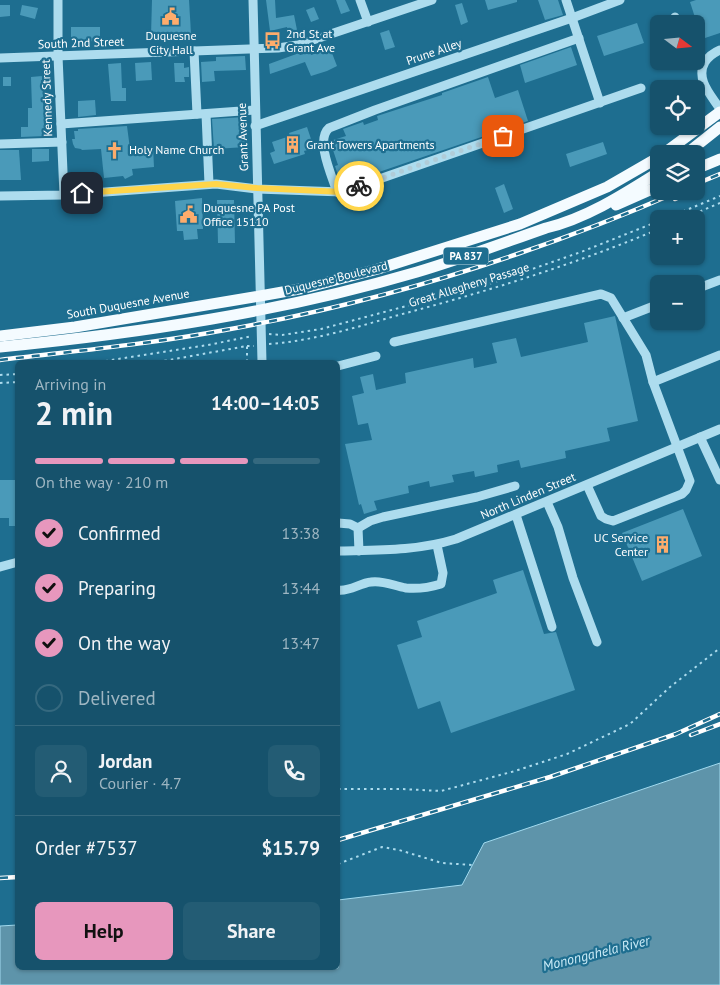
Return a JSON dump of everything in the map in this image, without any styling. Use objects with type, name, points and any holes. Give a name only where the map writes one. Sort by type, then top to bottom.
[{"type":"main road","points":[[675,145],[720,110]]},
{"type":"main road","points":[[697,145],[720,127]]},
{"type":"main road","points":[[705,165],[720,159]]},
{"type":"main road","name":"Duquesne Boulevard","points":[[260,296],[305,288],[378,269],[492,234],[607,187],[650,162]]},
{"type":"main road","name":"Duquesne Boulevard","points":[[0,347],[136,332],[261,310],[418,272],[564,223],[612,200],[650,177]]},
{"type":"main road","points":[[546,213],[552,220],[564,223],[608,208],[650,190]]},
{"type":"main road","name":"South Duquesne Avenue","points":[[0,336],[75,327],[260,296]]},
{"type":"street","name":"Kennedy Street","points":[[58,0],[58,56],[64,195]]},
{"type":"street","name":"Grant Avenue","points":[[253,0],[262,360]]},
{"type":"street","points":[[360,0],[368,22]]},
{"type":"street","name":"South 2nd Street","points":[[0,58],[194,52],[298,45],[432,0]]},
{"type":"street","points":[[566,0],[600,103]]},
{"type":"street","name":"Prune Alley","points":[[255,126],[620,0]]},
{"type":"street","points":[[337,192],[323,144],[325,132],[329,128],[579,38]]},
{"type":"street","points":[[705,59],[710,54],[720,50]]},
{"type":"street","points":[[194,52],[210,184]]},
{"type":"street","points":[[700,70],[703,83],[720,110]]},
{"type":"street","points":[[0,196],[64,195],[210,184],[342,192],[641,88]]},
{"type":"street","points":[[61,124],[255,110]]},
{"type":"street","points":[[0,144],[62,142]]},
{"type":"street","points":[[705,286],[720,280]]},
{"type":"street","points":[[394,342],[601,294],[611,298],[646,355],[652,382],[690,481],[682,494],[613,521],[601,516],[587,485]]},
{"type":"street","points":[[623,318],[650,308]]},
{"type":"street","points":[[652,382],[720,355]]},
{"type":"street","points":[[340,365],[376,356]]},
{"type":"street","name":"North Linden Street","points":[[340,551],[408,549],[436,545],[475,532],[720,429]]},
{"type":"street","points":[[700,437],[720,480]]},
{"type":"street","points":[[358,528],[370,521],[383,517],[477,497],[515,486]]},
{"type":"street","points":[[547,502],[558,527],[597,642]]},
{"type":"street","points":[[516,515],[552,627]]},
{"type":"street","points":[[340,523],[350,524],[358,528]]},
{"type":"street","points":[[358,528],[359,551]]},
{"type":"street","points":[[340,590],[348,590],[380,581],[408,588],[441,584],[443,573],[436,545]]},
{"type":"street","points":[[0,567],[15,563]]},
{"type":"path","points":[[687,210],[720,196]]},
{"type":"path","points":[[703,210],[720,203]]},
{"type":"path","points":[[112,360],[208,345],[262,334],[282,335],[321,329],[492,283],[581,252],[650,225]]},
{"type":"path","name":"Great Allegheny Passage","points":[[280,344],[326,335],[466,297],[575,261],[650,232]]},
{"type":"path","points":[[169,360],[247,346],[247,360]]},
{"type":"path","points":[[0,375],[15,374]]},
{"type":"path","points":[[0,383],[15,382]]},
{"type":"path","points":[[340,789],[441,791],[515,771],[567,754],[630,724],[670,687],[720,648]]},
{"type":"path","points":[[340,863],[382,847],[442,863],[472,865]]},
{"type":"water","name":"Monongahela River","points":[[720,763],[720,985],[0,985],[0,926],[15,925],[15,970],[340,970],[340,900],[462,885],[484,843]]},
{"type":"building","name":"Duquesne City Hall","points":[[152,0],[189,0],[191,34],[151,36]]},
{"type":"building","points":[[266,0],[275,0],[276,18],[294,15],[297,30],[288,32],[287,27],[270,31]]},
{"type":"building","points":[[336,0],[345,0],[350,11],[341,14]]},
{"type":"building","points":[[485,0],[517,0],[517,2],[488,10]]},
{"type":"building","points":[[538,0],[558,0],[563,15],[545,20]]},
{"type":"building","points":[[696,0],[720,0],[720,33],[705,38],[705,15],[694,15],[690,2]]},
{"type":"building","points":[[462,3],[468,22],[461,25],[455,5]]},
{"type":"building","points":[[0,5],[10,5],[10,16],[0,17]]},
{"type":"building","points":[[22,5],[38,8],[35,19],[20,15]]},
{"type":"building","points":[[314,7],[319,19],[311,22],[306,10]]},
{"type":"building","points":[[637,23],[644,43],[604,56],[597,36]]},
{"type":"building","points":[[71,27],[100,27],[100,41],[71,42]]},
{"type":"building","points":[[389,30],[395,47],[385,50],[380,33]]},
{"type":"building","points":[[571,47],[577,65],[525,83],[520,65]]},
{"type":"building","points":[[330,48],[337,66],[327,71],[311,76],[305,62],[270,74],[269,64],[299,53],[300,55],[310,52],[311,55]]},
{"type":"building","points":[[245,56],[246,70],[214,71],[215,81],[202,82],[201,62],[216,61],[216,57]]},
{"type":"building","points":[[151,62],[152,80],[136,81],[135,63]]},
{"type":"building","points":[[121,63],[122,88],[126,88],[126,101],[111,101],[108,64]]},
{"type":"building","points":[[174,63],[184,63],[184,68],[189,67],[189,77],[184,77],[185,82],[175,82]]},
{"type":"building","points":[[42,76],[45,136],[21,137],[21,127],[28,127],[28,108],[32,108],[31,77]]},
{"type":"building","points":[[3,77],[11,77],[11,86],[3,86]]},
{"type":"building","points":[[488,77],[495,98],[518,90],[528,121],[341,185],[335,166],[338,165],[330,141],[346,136],[343,129],[363,122],[364,125],[378,120],[377,116],[442,95],[442,93]]},
{"type":"building","points":[[95,100],[96,115],[78,117],[78,101]]},
{"type":"building","points":[[245,117],[246,147],[214,149],[212,119]]},
{"type":"building","points":[[127,126],[130,149],[153,147],[154,167],[132,169],[133,175],[125,179],[123,176],[104,178],[101,149],[82,150],[75,148],[73,144],[72,139],[75,139],[74,131],[78,131],[78,129]]},
{"type":"building","name":"Grant Towers Apartments","points":[[307,127],[311,139],[308,140],[311,149],[304,151],[305,154],[274,164],[270,153],[275,151],[272,142],[290,136],[289,133]]},
{"type":"building","points":[[603,142],[607,154],[570,167],[566,154]]},
{"type":"building","points":[[32,149],[49,149],[49,161],[32,162]]},
{"type":"building","points":[[0,150],[19,150],[21,180],[0,180]]},
{"type":"building","points":[[504,184],[513,209],[504,213],[495,188]]},
{"type":"building","name":"Duquesne PA Post Office 15110","points":[[202,198],[203,229],[197,229],[198,239],[184,240],[183,231],[177,231],[175,201]]},
{"type":"building","points":[[217,200],[234,200],[235,243],[218,243]]},
{"type":"building","points":[[615,316],[638,421],[607,428],[610,441],[565,451],[566,458],[521,468],[519,460],[497,465],[498,472],[475,477],[474,471],[452,475],[454,482],[430,487],[429,481],[408,486],[409,493],[374,501],[377,510],[364,514],[361,504],[359,505],[345,444],[372,440],[368,423],[358,425],[352,396],[364,393],[360,377],[373,374],[376,390],[406,383],[405,373],[473,358],[474,368],[497,363],[492,343],[516,338],[521,357],[588,342],[584,323]]},
{"type":"building","points":[[0,480],[15,480],[15,526],[9,526],[9,518],[0,518]]},
{"type":"building","name":"UC Service Center","points":[[683,509],[702,556],[642,581],[622,533]]},
{"type":"building","points":[[523,570],[544,634],[556,632],[575,690],[451,733],[440,701],[418,709],[397,645],[422,637],[417,621],[497,593],[493,580]]},
{"type":"railway","points":[[705,180],[720,174]]},
{"type":"railway","points":[[0,360],[197,335],[283,319],[342,305],[457,274],[570,235],[658,200]]},
{"type":"railway","points":[[340,839],[550,777],[676,734],[720,714]]},
{"type":"railway","points":[[691,735],[720,724]]},
{"type":"railway","points":[[0,878],[15,877]]},
{"type":"way so far","points":[[359,186],[503,136]]},
{"type":"place","name":"Duquesne City Hall","points":[[171,17]]},
{"type":"place","name":"2nd St at Grant Ave","points":[[272,41]]},
{"type":"place","name":"Grant Towers Apartments","points":[[292,145]]},
{"type":"place","name":"Holy Name Church","points":[[115,150]]},
{"type":"place","name":"Duquesne PA Post Office 15110","points":[[189,215]]},
{"type":"place","name":"UC Service Center","points":[[662,545]]},
{"type":"route","points":[[82,193],[216,184],[342,192],[359,186]]}]
